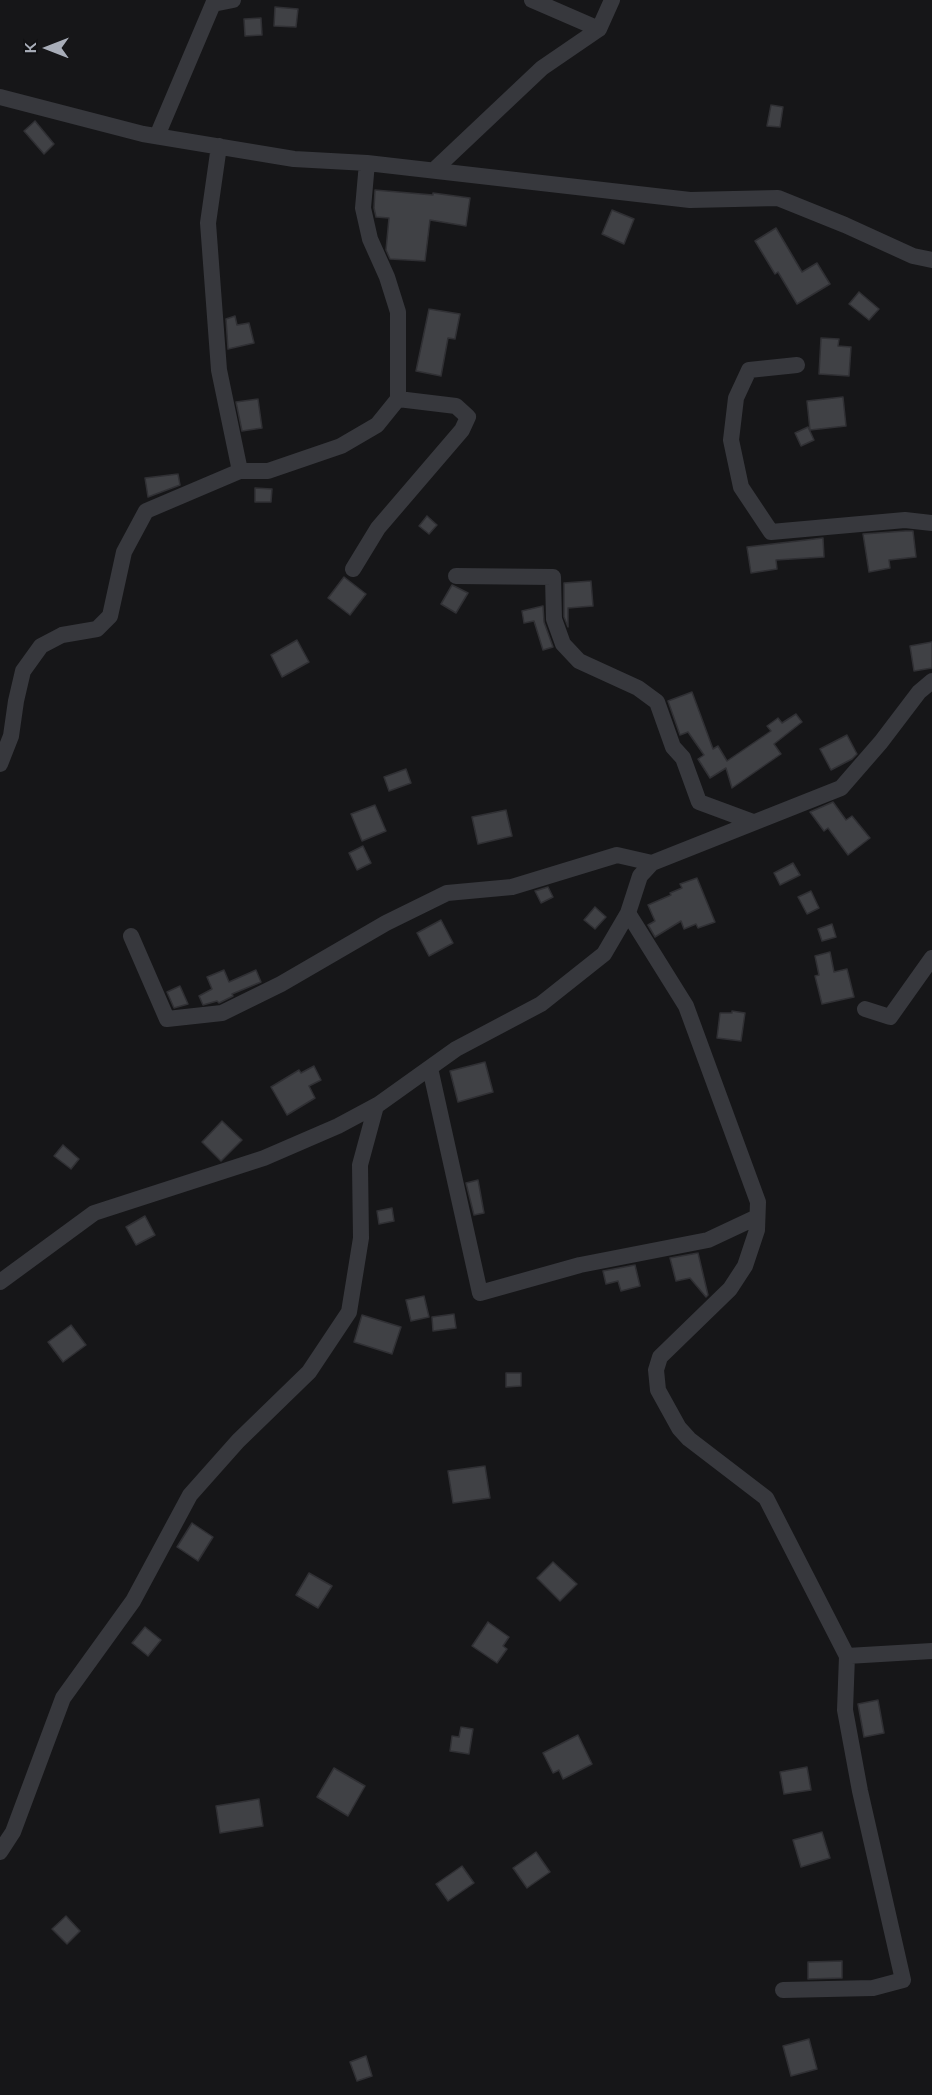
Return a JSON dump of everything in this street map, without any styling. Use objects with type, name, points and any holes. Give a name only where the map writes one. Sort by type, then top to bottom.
[{"type":"street","points":[[157,136],[213,4],[233,0]]},
{"type":"street","points":[[532,0],[599,29]]},
{"type":"street","points":[[434,170],[542,68],[599,29],[612,0]]},
{"type":"street","points":[[0,97],[157,136],[294,159],[367,163],[690,200],[778,198],[913,256],[932,260]]},
{"type":"street","points":[[219,146],[208,223],[219,370],[240,471]]},
{"type":"street","points":[[0,764],[11,736],[23,671],[41,646],[62,635],[97,629],[110,616],[124,552],[146,511],[240,471],[268,471],[341,446],[376,425],[398,399],[398,312],[387,277],[370,239],[363,208],[367,163]]},
{"type":"street","points":[[796,364],[749,370],[736,398],[730,440],[741,487],[771,532],[905,520],[932,523]]},
{"type":"street","points":[[353,569],[378,528],[462,430],[468,417],[456,406],[398,399]]},
{"type":"street","points":[[456,576],[553,577],[554,619],[563,644],[579,661],[638,688],[657,702],[673,747],[683,758],[699,802],[753,822]]},
{"type":"street","points":[[0,1282],[94,1213],[264,1158],[338,1126],[376,1106],[456,1049],[541,1004],[604,954],[628,913],[640,876],[652,863],[841,788],[881,742],[919,692],[932,681]]},
{"type":"street","points":[[131,936],[167,1019],[222,1013],[281,984],[386,923],[447,893],[512,887],[617,855],[652,863]]},
{"type":"street","points":[[628,913],[686,1006],[758,1202],[757,1230],[745,1266],[730,1289],[660,1357],[656,1370],[658,1390],[679,1428],[689,1439],[766,1498],[847,1656],[845,1710],[860,1791],[903,1980],[873,1988],[783,1990]]},
{"type":"street","points":[[864,1009],[890,1017],[932,958]]},
{"type":"street","points":[[430,1068],[480,1293],[580,1265],[708,1240],[757,1216]]},
{"type":"street","points":[[0,1852],[12,1832],[63,1698],[133,1601],[190,1495],[238,1441],[309,1372],[349,1312],[361,1238],[360,1165],[376,1106]]},
{"type":"street","points":[[847,1656],[932,1651]]},
{"type":"building","points":[[275,7],[298,9],[296,27],[274,26]]},
{"type":"building","points":[[261,18],[262,35],[245,36],[244,19]]},
{"type":"building","points":[[771,105],[783,107],[780,127],[767,126]]},
{"type":"building","points":[[35,121],[54,144],[44,154],[24,131]]},
{"type":"building","points":[[375,190],[433,195],[433,193],[470,198],[466,226],[430,220],[425,261],[390,259],[386,250],[389,218],[376,217]]},
{"type":"building","points":[[612,210],[634,219],[624,244],[602,234]]},
{"type":"building","points":[[776,228],[802,272],[817,263],[830,284],[797,304],[778,272],[775,274],[755,241]]},
{"type":"building","points":[[859,292],[879,309],[869,320],[849,304]]},
{"type":"building","points":[[429,309],[460,314],[455,339],[448,338],[441,376],[416,371]]},
{"type":"building","points":[[235,316],[237,325],[249,323],[254,343],[228,349],[226,319]]},
{"type":"building","points":[[821,338],[839,339],[838,346],[851,347],[849,376],[819,374]]},
{"type":"building","points":[[843,397],[846,426],[810,430],[807,401]]},
{"type":"building","points":[[258,399],[262,428],[242,431],[236,402]]},
{"type":"building","points":[[808,427],[814,440],[801,446],[795,433]]},
{"type":"building","points":[[178,474],[180,485],[148,497],[145,478]]},
{"type":"building","points":[[255,488],[272,489],[271,502],[255,502]]},
{"type":"building","points":[[427,516],[437,525],[429,534],[419,526]]},
{"type":"building","points":[[913,531],[916,557],[889,560],[890,568],[869,572],[863,534]]},
{"type":"building","points":[[823,538],[824,557],[776,560],[777,569],[751,573],[747,547]]},
{"type":"building","points":[[344,577],[366,594],[350,615],[328,598]]},
{"type":"building","points":[[591,581],[593,606],[568,608],[568,627],[564,617],[564,583]]},
{"type":"building","points":[[452,585],[468,593],[456,613],[441,604]]},
{"type":"building","points":[[543,606],[544,622],[553,647],[543,650],[534,621],[524,623],[522,611]]},
{"type":"building","points":[[297,640],[309,662],[282,677],[271,655]]},
{"type":"building","points":[[932,642],[932,668],[914,671],[910,646]]},
{"type":"building","points":[[692,692],[713,749],[718,746],[727,761],[771,731],[767,726],[778,718],[782,723],[796,714],[802,722],[774,744],[781,754],[732,788],[726,768],[710,778],[698,759],[704,755],[688,732],[680,735],[668,701]]},
{"type":"building","points":[[847,735],[857,754],[831,770],[820,749]]},
{"type":"building","points":[[406,769],[411,783],[389,791],[384,777]]},
{"type":"building","points":[[833,802],[846,820],[852,816],[870,838],[848,855],[828,828],[824,831],[810,812]]},
{"type":"building","points":[[375,805],[386,831],[362,841],[351,814]]},
{"type":"building","points":[[506,810],[512,836],[478,844],[472,817]]},
{"type":"building","points":[[363,846],[371,863],[357,870],[349,853]]},
{"type":"building","points":[[793,863],[800,875],[780,885],[774,873]]},
{"type":"building","points":[[697,878],[715,922],[698,928],[696,924],[684,929],[681,921],[655,937],[648,925],[655,921],[648,905],[682,888],[680,884]]},
{"type":"building","points":[[548,887],[553,897],[541,903],[535,891]]},
{"type":"building","points":[[811,891],[819,908],[807,914],[798,897]]},
{"type":"building","points":[[595,907],[606,917],[595,929],[584,920]]},
{"type":"building","points":[[441,920],[453,943],[429,956],[417,933]]},
{"type":"building","points":[[832,924],[836,937],[822,941],[818,929]]},
{"type":"building","points":[[830,952],[834,972],[847,969],[854,997],[822,1004],[815,976],[819,975],[815,956]]},
{"type":"building","points":[[224,970],[229,982],[256,970],[261,982],[232,994],[233,996],[219,1003],[217,1001],[203,1005],[199,996],[212,989],[207,977]]},
{"type":"building","points":[[180,986],[188,1004],[174,1008],[167,992]]},
{"type":"building","points":[[732,1011],[745,1013],[741,1041],[717,1038],[720,1013],[732,1013]]},
{"type":"building","points":[[485,1062],[493,1092],[458,1102],[450,1071]]},
{"type":"building","points":[[314,1066],[321,1080],[309,1086],[315,1098],[287,1115],[271,1087],[299,1070],[301,1073]]},
{"type":"building","points":[[222,1121],[242,1140],[221,1161],[202,1142]]},
{"type":"building","points":[[63,1145],[79,1159],[71,1169],[54,1156]]},
{"type":"building","points":[[478,1180],[484,1213],[474,1215],[466,1183]]},
{"type":"building","points":[[392,1208],[394,1221],[379,1224],[377,1211]]},
{"type":"building","points":[[145,1216],[155,1235],[136,1245],[126,1227]]},
{"type":"building","points":[[698,1253],[708,1295],[706,1297],[690,1278],[676,1281],[670,1258]]},
{"type":"building","points":[[635,1265],[640,1286],[621,1291],[618,1281],[606,1284],[603,1271]]},
{"type":"building","points":[[424,1296],[429,1317],[411,1321],[406,1300]]},
{"type":"building","points":[[454,1314],[456,1328],[433,1331],[432,1317]]},
{"type":"building","points":[[362,1315],[401,1327],[392,1354],[354,1342]]},
{"type":"building","points":[[71,1325],[86,1345],[63,1362],[48,1342]]},
{"type":"building","points":[[506,1373],[521,1373],[521,1386],[506,1387]]},
{"type":"building","points":[[485,1466],[490,1498],[453,1503],[448,1471]]},
{"type":"building","points":[[192,1523],[213,1537],[198,1561],[177,1547]]},
{"type":"building","points":[[553,1562],[577,1584],[560,1601],[537,1578]]},
{"type":"building","points":[[309,1573],[332,1586],[318,1608],[296,1595]]},
{"type":"building","points":[[488,1622],[509,1637],[503,1646],[507,1649],[497,1663],[472,1646]]},
{"type":"building","points":[[145,1627],[161,1640],[148,1656],[132,1643]]},
{"type":"building","points":[[878,1700],[884,1733],[864,1737],[858,1704]]},
{"type":"building","points":[[461,1727],[473,1729],[469,1754],[450,1751],[452,1736],[459,1737]]},
{"type":"building","points":[[578,1735],[592,1764],[563,1779],[559,1770],[553,1773],[543,1753]]},
{"type":"building","points":[[807,1767],[811,1790],[784,1794],[780,1772]]},
{"type":"building","points":[[334,1768],[365,1786],[348,1816],[317,1797]]},
{"type":"building","points":[[259,1799],[263,1826],[220,1833],[216,1806]]},
{"type":"building","points":[[822,1832],[830,1858],[801,1867],[793,1840]]},
{"type":"building","points":[[536,1852],[550,1872],[527,1888],[513,1868]]},
{"type":"building","points":[[462,1866],[474,1883],[448,1901],[436,1884]]},
{"type":"building","points":[[66,1916],[80,1931],[67,1944],[52,1929]]},
{"type":"building","points":[[842,1961],[842,1978],[808,1979],[808,1962]]},
{"type":"building","points":[[809,2039],[817,2069],[791,2076],[783,2046]]},
{"type":"building","points":[[366,2056],[372,2076],[357,2081],[350,2062]]}]
